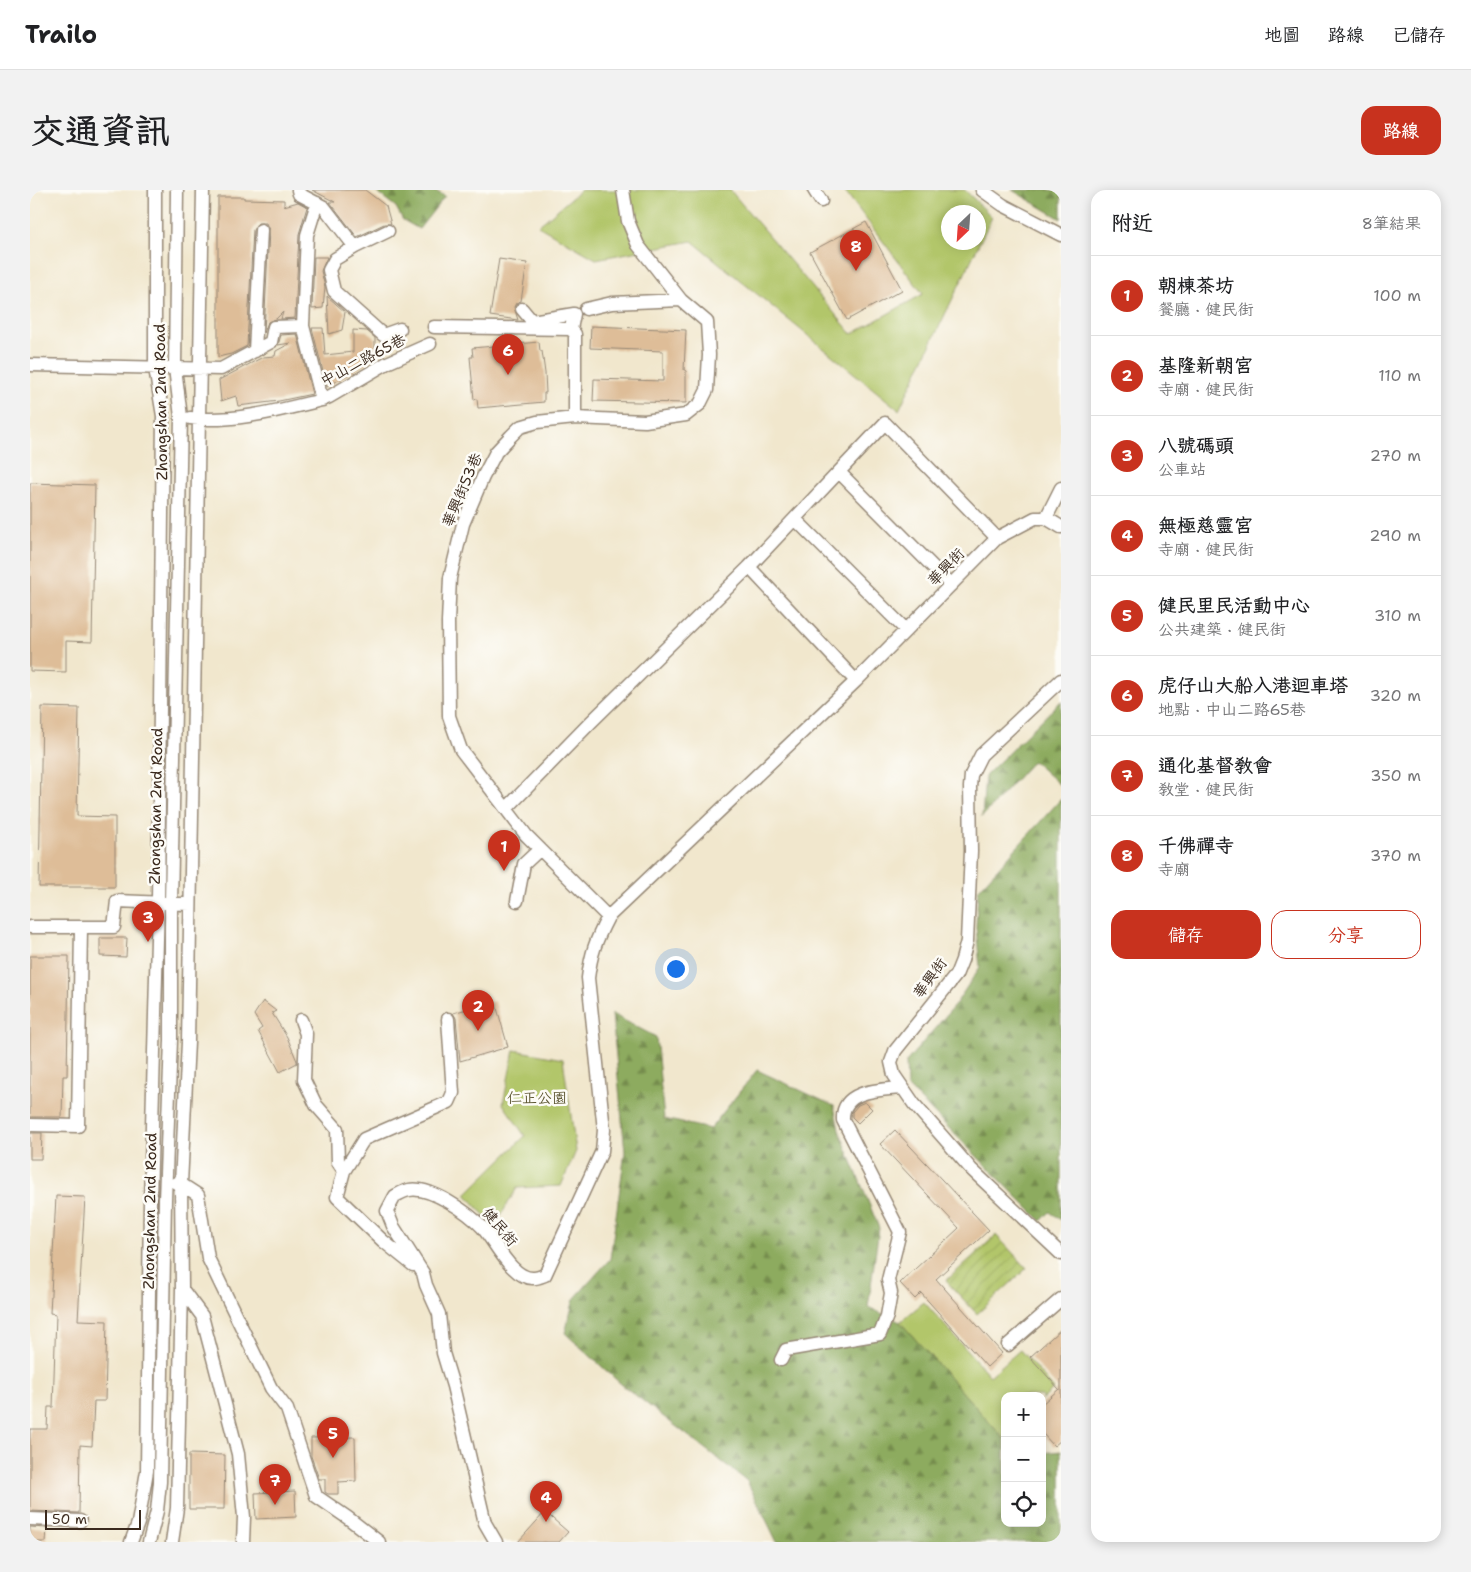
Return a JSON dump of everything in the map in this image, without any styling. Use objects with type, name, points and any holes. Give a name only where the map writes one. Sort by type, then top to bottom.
[{"type":"street","name":"Zhongshan 2nd Road","points":[[149,1542],[157,1511],[160,1482],[171,1040],[164,902],[163,416],[155,368],[155,190]]},
{"type":"street","name":"Zhongshan 2nd Road","points":[[131,1542],[138,1523],[147,1471],[151,1180],[164,902],[181,417],[175,368],[177,190]]},
{"type":"street","name":"Zhongshan 2nd Road","points":[[172,1542],[177,1508],[182,1289],[181,1184],[188,1042],[203,190]]},
{"type":"street","points":[[298,190],[299,194],[324,207],[355,247]]},
{"type":"street","name":"華興街53巷","points":[[608,917],[526,835],[461,750],[450,716],[448,622],[450,578],[463,524],[496,452],[520,427],[536,422],[575,418],[645,421],[686,415],[700,404],[708,390],[709,355],[707,322],[681,300],[638,245],[628,221],[623,190]]},
{"type":"street","points":[[814,190],[821,201]]},
{"type":"street","points":[[982,190],[1003,205],[1061,235]]},
{"type":"street","points":[[317,203],[307,235],[303,326],[322,400]]},
{"type":"street","points":[[255,350],[261,230]]},
{"type":"street","points":[[388,231],[335,259],[329,270],[334,291],[383,335],[400,329]]},
{"type":"street","points":[[586,309],[612,303],[681,300]]},
{"type":"street","points":[[522,309],[532,321],[574,314],[571,329],[575,334],[575,418]]},
{"type":"street","points":[[30,365],[221,369],[270,342],[274,327],[303,326]]},
{"type":"street","points":[[434,327],[571,329]]},
{"type":"street","name":"中山二路65巷","points":[[163,416],[222,419],[278,411],[322,400],[387,363],[430,344]]},
{"type":"street","points":[[507,808],[591,722],[749,567],[885,423],[997,538]]},
{"type":"street","points":[[839,472],[951,585]]},
{"type":"street","points":[[1061,488],[1046,518],[1061,527]]},
{"type":"street","name":"華興街","points":[[608,917],[856,681],[997,538],[1034,518],[1046,518]]},
{"type":"street","points":[[795,519],[906,630]]},
{"type":"street","points":[[749,567],[856,681]]},
{"type":"street","name":"華興街","points":[[1061,680],[981,755],[971,775],[971,851],[967,941],[956,975],[895,1051],[891,1062],[894,1075],[914,1104],[971,1169],[1061,1254]]},
{"type":"street","points":[[517,901],[524,864],[540,849]]},
{"type":"street","points":[[30,927],[114,927],[117,902],[190,904]]},
{"type":"street","name":"健民街","points":[[496,1542],[485,1523],[453,1386],[443,1353],[439,1314],[426,1286],[423,1273],[392,1226],[387,1212],[395,1196],[411,1190],[427,1192],[458,1206],[484,1229],[500,1254],[519,1273],[532,1279],[545,1275],[602,1151],[604,1130],[588,978],[590,958],[596,938],[608,917]]},
{"type":"street","points":[[30,1125],[78,1126],[81,928]]},
{"type":"street","points":[[423,1273],[383,1241],[337,1197],[344,1171],[364,1139],[449,1102],[454,1093],[448,1019]]},
{"type":"street","points":[[301,1020],[306,1034],[304,1080],[316,1105],[337,1129],[338,1162],[344,1171]]},
{"type":"street","points":[[781,1360],[786,1350],[880,1334],[887,1316],[891,1293],[888,1280],[900,1232],[843,1120],[843,1110],[850,1100],[867,1092],[903,1088]]},
{"type":"street","points":[[151,1180],[181,1184],[198,1195],[208,1258],[272,1388],[286,1409],[316,1496],[379,1542]]},
{"type":"street","points":[[182,1289],[202,1316],[238,1454],[244,1517],[244,1542]]},
{"type":"street","points":[[1008,1345],[1061,1298]]},
{"type":"street","points":[[30,1519],[80,1521]]},
{"type":"green space","points":[[374,190],[433,190],[445,196],[419,229],[403,220],[396,207]]},
{"type":"green space","points":[[581,190],[730,190],[852,334],[923,294],[844,190],[965,190],[980,205],[941,205],[941,250],[976,250],[899,410],[692,241],[596,259],[538,226]]},
{"type":"green space","points":[[1012,190],[1061,190],[1061,219]]},
{"type":"green space","points":[[986,211],[992,217],[986,229]]},
{"type":"green space","points":[[1061,701],[1061,786],[1033,761],[982,817],[985,776]]},
{"type":"green space","points":[[1061,799],[1061,1220],[1050,1212],[1041,1221],[907,1086],[906,1062],[955,1005],[980,967],[976,927],[978,890]]},
{"type":"green space","points":[[612,1014],[656,1037],[664,1119],[710,1129],[757,1070],[834,1106],[839,1130],[879,1228],[868,1307],[900,1322],[1001,1436],[1001,1527],[1046,1527],[1046,1453],[1061,1451],[1061,1542],[777,1542],[747,1481],[621,1384],[565,1333],[574,1299],[610,1259],[625,1152]]},
{"type":"green space","name":"仁正公園","points":[[514,1050],[563,1059],[576,1151],[561,1186],[517,1188],[494,1227],[466,1194],[525,1136],[503,1104]]},
{"type":"green space","points":[[996,1235],[1027,1268],[977,1314],[946,1281]]},
{"type":"green space","points":[[924,1302],[990,1376],[1020,1350],[1054,1389],[1046,1396],[1046,1392],[1001,1392],[1001,1436],[900,1322]]},
{"type":"building","points":[[312,190],[365,190],[386,206],[391,224],[384,224],[357,237],[330,202],[335,202]]},
{"type":"building","points":[[218,197],[284,200],[284,206],[298,202],[307,207],[299,234],[295,318],[281,319],[283,312],[276,319],[268,322],[264,333],[269,230],[266,223],[258,223],[253,230],[247,346],[231,354],[218,357]]},
{"type":"building","points":[[866,222],[902,290],[847,320],[810,252]]},
{"type":"building","points":[[314,257],[327,257],[321,271],[325,287],[323,308],[312,309]]},
{"type":"building","points":[[499,259],[527,263],[521,301],[516,303],[514,307],[518,320],[490,316]]},
{"type":"building","points":[[327,296],[345,312],[342,330],[329,334]]},
{"type":"building","points":[[591,326],[686,330],[684,370],[686,370],[686,403],[593,401],[594,379],[663,381],[663,351],[590,348]]},
{"type":"building","points":[[312,328],[323,328],[325,355],[353,352],[353,330],[367,331],[375,338],[375,358],[327,387]]},
{"type":"building","points":[[297,334],[312,394],[279,401],[238,406],[236,396],[221,401],[219,380],[263,357],[275,356],[276,351],[291,343],[278,345],[281,335]]},
{"type":"building","points":[[539,342],[545,373],[546,393],[544,393],[544,402],[478,408],[477,399],[474,400],[470,357],[473,357],[472,348]]},
{"type":"building","points":[[30,483],[95,485],[92,642],[66,641],[66,672],[30,671]]},
{"type":"building","points":[[42,707],[79,708],[77,816],[115,817],[115,887],[39,887]]},
{"type":"building","points":[[100,938],[127,938],[126,957],[100,956]]},
{"type":"building","points":[[30,956],[69,956],[67,1076],[63,1076],[62,1117],[30,1117]]},
{"type":"building","points":[[263,1001],[276,1011],[272,1013],[287,1037],[297,1061],[297,1063],[280,1072],[258,1031],[262,1028],[254,1015]]},
{"type":"building","points":[[495,1001],[508,1047],[460,1061],[456,1018],[453,1013]]},
{"type":"building","points":[[865,1102],[872,1109],[858,1123],[852,1117],[852,1112],[858,1105]]},
{"type":"building","points":[[895,1130],[989,1230],[936,1279],[1002,1353],[987,1367],[921,1293],[915,1299],[900,1283],[959,1228],[880,1144]]},
{"type":"building","points":[[30,1133],[42,1133],[41,1159],[30,1159]]},
{"type":"building","points":[[56,1196],[85,1197],[78,1320],[107,1321],[105,1401],[94,1401],[92,1446],[80,1445],[79,1513],[30,1511],[30,1429],[47,1429],[48,1407],[53,1407],[56,1314],[50,1313]]},
{"type":"building","points":[[1061,1329],[1061,1440],[1054,1446],[1046,1437],[1046,1400],[1059,1389],[1030,1357]]},
{"type":"building","points":[[355,1437],[356,1481],[338,1482],[338,1494],[328,1494],[325,1492],[325,1479],[319,1479],[311,1456],[311,1438]]},
{"type":"building","points":[[189,1454],[225,1455],[224,1509],[189,1509]]},
{"type":"building","points":[[295,1491],[296,1517],[256,1519],[255,1493]]},
{"type":"building","points":[[545,1512],[568,1532],[559,1542],[518,1542]]},
{"type":"building","points":[[30,1527],[47,1528],[46,1542],[30,1542]]},
{"type":"place","name":"千佛禪寺","points":[[856,271]]},
{"type":"place","name":"虎仔山大船入港迴車塔","points":[[508,375]]},
{"type":"place","name":"朝棟茶坊","points":[[504,871]]},
{"type":"place","name":"八號碼頭","points":[[148,942]]},
{"type":"place","name":"基隆新朝宮","points":[[478,1031]]},
{"type":"place","name":"健民里民活動中心","points":[[333,1458]]},
{"type":"place","name":"通化基督教會","points":[[275,1505]]},
{"type":"place","name":"無極慈靈宮","points":[[546,1522]]}]
